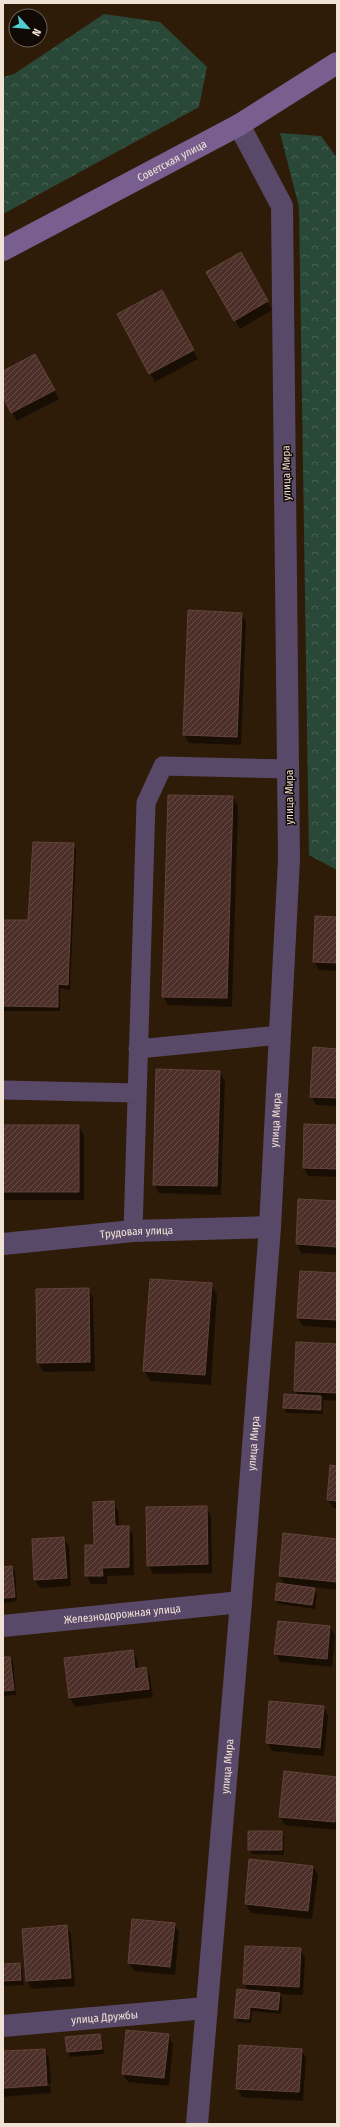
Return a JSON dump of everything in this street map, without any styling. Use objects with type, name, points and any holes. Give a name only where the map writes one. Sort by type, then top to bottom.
[{"type":"main road","name":"Советская улица","points":[[3,250],[239,125],[337,63]]},
{"type":"street","name":"улица Мира","points":[[197,2124],[241,1602],[270,1227],[289,859],[282,206],[239,125]]},
{"type":"street","name":"Трудовая улица","points":[[3,1244],[133,1231],[270,1227]]},
{"type":"street","name":"Железнодорожная улица","points":[[3,1626],[241,1602]]},
{"type":"street","name":"улица Дружбы","points":[[3,2026],[206,2008]]},
{"type":"lane","points":[[133,1231],[146,803],[163,766],[289,769]]},
{"type":"lane","points":[[138,1049],[280,1035]]},
{"type":"lane","points":[[3,1090],[137,1093]]},
{"type":"green space","points":[[104,14],[160,22],[207,67],[199,107],[3,214],[3,77],[14,74]]},
{"type":"green space","points":[[280,133],[321,136],[337,158],[337,870],[309,855],[299,207]]},
{"type":"building","points":[[241,252],[268,301],[234,321],[206,272]]},
{"type":"building","points":[[162,290],[194,350],[149,374],[117,314]]},
{"type":"building","points":[[35,354],[55,390],[11,413],[3,397],[3,371]]},
{"type":"building","points":[[188,610],[242,613],[237,737],[183,735]]},
{"type":"building","points":[[168,795],[233,796],[227,998],[162,997]]},
{"type":"building","points":[[33,842],[74,843],[68,985],[58,984],[58,1007],[3,1006],[3,920],[28,920]]},
{"type":"building","points":[[315,916],[337,917],[337,963],[313,962]]},
{"type":"building","points":[[313,1047],[337,1049],[337,1098],[310,1097]]},
{"type":"building","points":[[156,1069],[220,1071],[217,1186],[153,1185]]},
{"type":"building","points":[[304,1124],[337,1125],[337,1169],[303,1168]]},
{"type":"building","points":[[3,1125],[79,1125],[79,1192],[3,1192]]},
{"type":"building","points":[[298,1199],[337,1201],[337,1247],[296,1244]]},
{"type":"building","points":[[300,1271],[337,1273],[337,1320],[297,1318]]},
{"type":"building","points":[[150,1279],[212,1283],[205,1375],[143,1371]]},
{"type":"building","points":[[89,1288],[90,1362],[37,1363],[36,1289]]},
{"type":"building","points":[[296,1342],[337,1344],[337,1393],[294,1391]]},
{"type":"building","points":[[284,1394],[321,1396],[321,1410],[283,1408]]},
{"type":"building","points":[[330,1465],[337,1466],[337,1501],[327,1500]]},
{"type":"building","points":[[114,1501],[115,1526],[129,1526],[129,1567],[102,1568],[103,1576],[85,1576],[85,1545],[94,1545],[93,1502]]},
{"type":"building","points":[[207,1506],[208,1564],[147,1566],[146,1507]]},
{"type":"building","points":[[283,1533],[337,1539],[337,1582],[279,1576]]},
{"type":"building","points":[[64,1537],[67,1578],[34,1580],[32,1539]]},
{"type":"building","points":[[12,1566],[15,1597],[3,1598],[3,1567]]},
{"type":"building","points":[[277,1583],[315,1588],[312,1605],[275,1600]]},
{"type":"building","points":[[278,1621],[330,1626],[327,1659],[274,1654]]},
{"type":"building","points":[[133,1650],[135,1669],[146,1667],[149,1689],[69,1698],[64,1658]]},
{"type":"building","points":[[3,1657],[10,1657],[14,1690],[3,1691]]},
{"type":"building","points":[[269,1701],[324,1706],[320,1748],[266,1743]]},
{"type":"building","points":[[284,1771],[337,1777],[335,1822],[279,1817]]},
{"type":"building","points":[[248,1831],[282,1831],[282,1850],[248,1850]]},
{"type":"building","points":[[249,1859],[313,1866],[308,1911],[245,1904]]},
{"type":"building","points":[[132,1919],[175,1923],[170,1967],[128,1963]]},
{"type":"building","points":[[67,1925],[71,1978],[26,1981],[22,1929]]},
{"type":"building","points":[[245,1946],[301,1948],[299,1987],[243,1984]]},
{"type":"building","points":[[20,1963],[21,1980],[3,1981],[3,1964]]},
{"type":"building","points":[[237,1989],[280,1993],[278,2010],[250,2007],[249,2019],[234,2018]]},
{"type":"building","points":[[126,2030],[169,2034],[164,2078],[122,2074]]},
{"type":"building","points":[[100,2034],[102,2049],[67,2052],[65,2037]]},
{"type":"building","points":[[239,2045],[302,2049],[299,2092],[236,2089]]},
{"type":"building","points":[[45,2049],[47,2085],[3,2088],[3,2051]]}]
